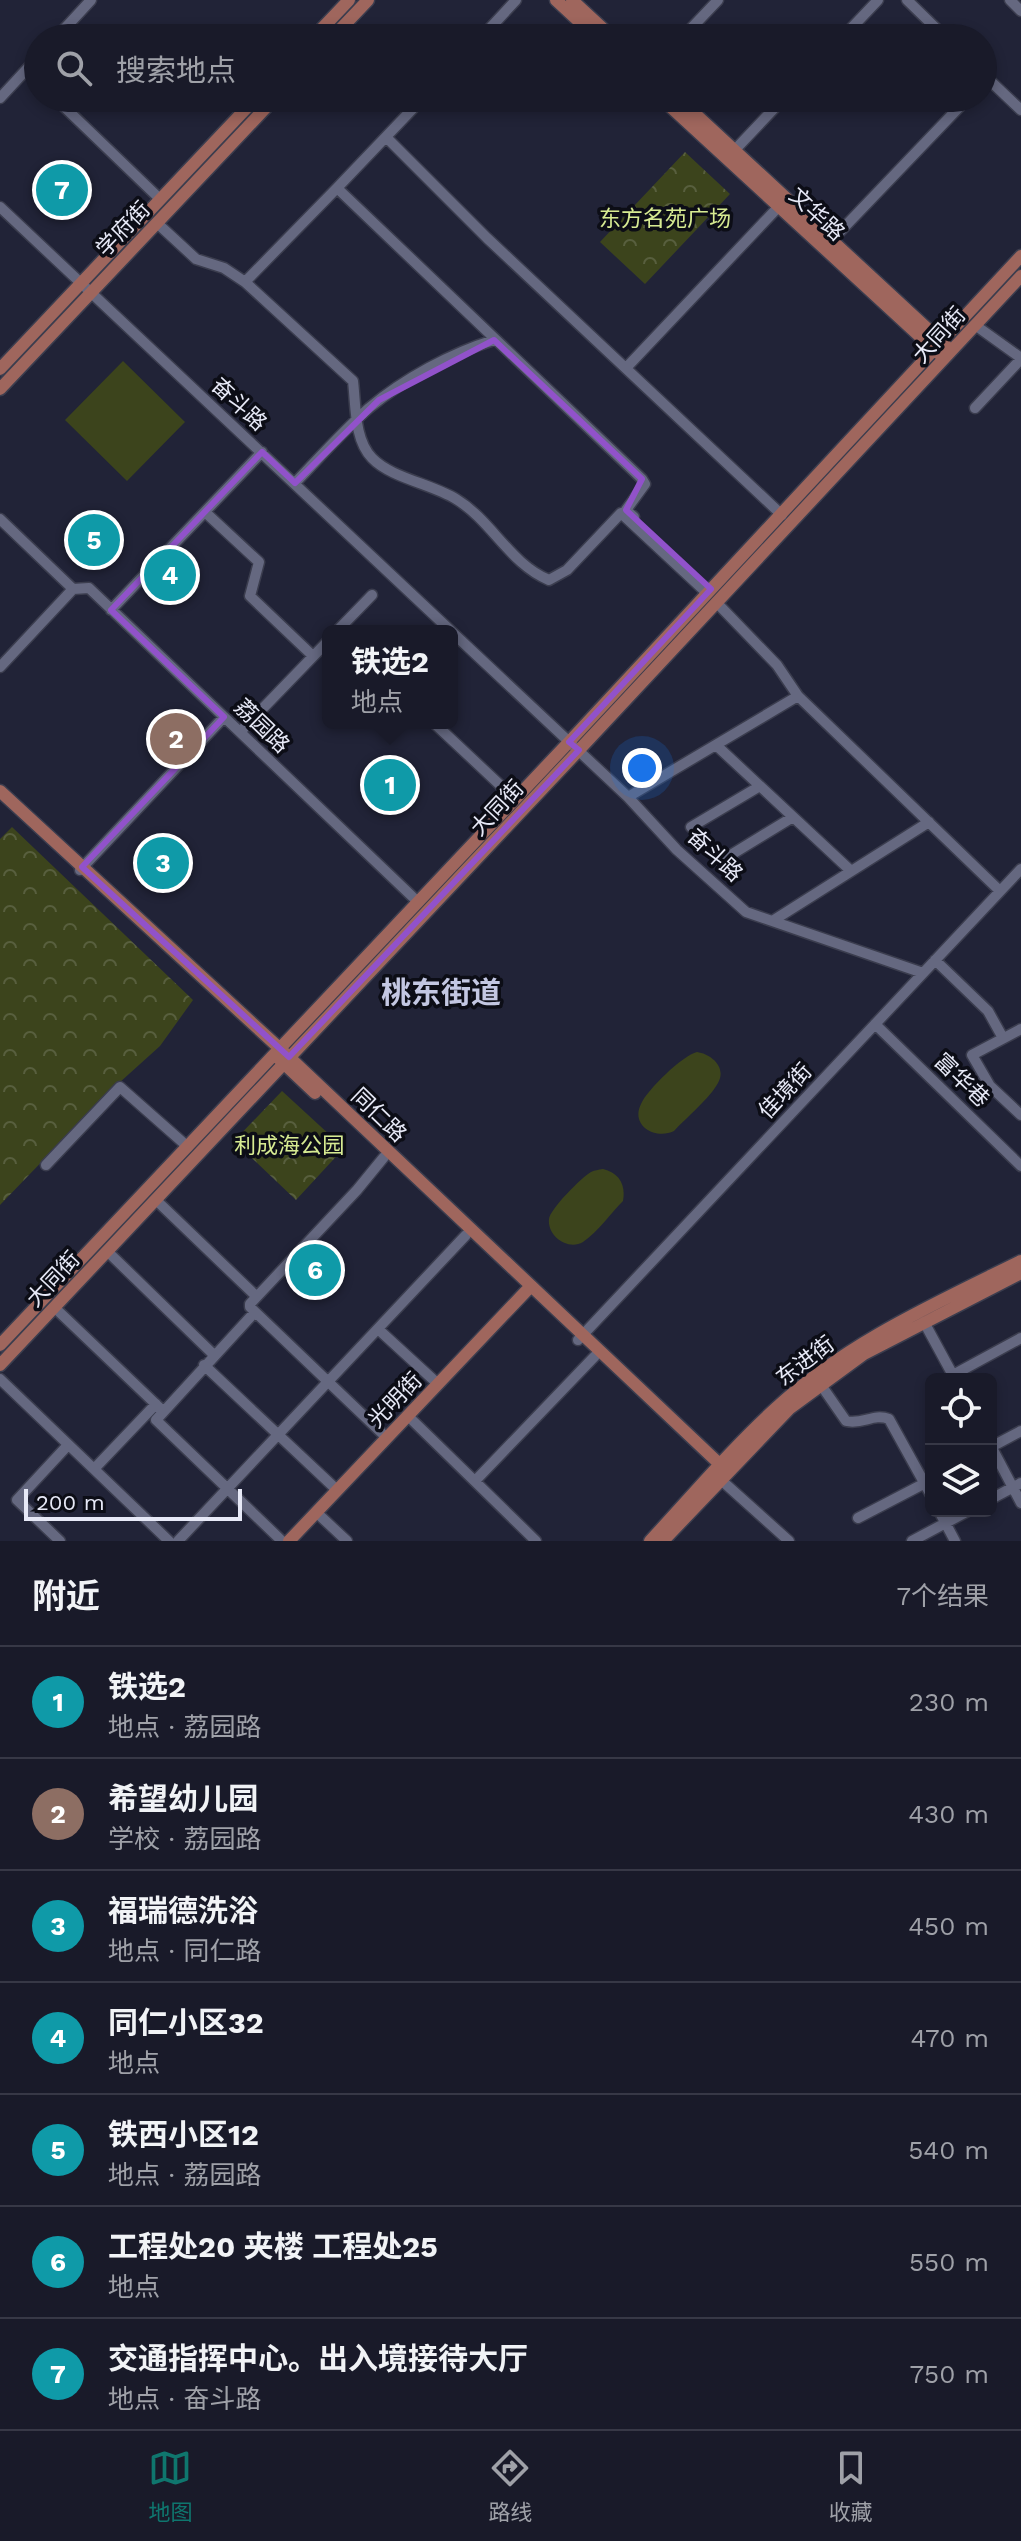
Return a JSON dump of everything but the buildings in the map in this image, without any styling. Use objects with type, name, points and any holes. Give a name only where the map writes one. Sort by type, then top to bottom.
[{"type":"main road","points":[[326,24],[349,0]]},
{"type":"main road","points":[[345,24],[368,0]]},
{"type":"main road","points":[[556,0],[582,24]]},
{"type":"main road","points":[[572,0],[598,24]]},
{"type":"main road","name":"学府街","points":[[0,369],[243,112]]},
{"type":"main road","name":"学府街","points":[[0,389],[262,112]]},
{"type":"main road","name":"文华路","points":[[678,112],[731,154]]},
{"type":"main road","name":"文华路","points":[[691,112],[731,154],[938,346]]},
{"type":"main road","name":"文华路","points":[[783,203],[831,241],[938,346]]},
{"type":"main road","name":"大同街","points":[[0,1345],[188,1147],[282,1056],[574,746],[1021,256]]},
{"type":"main road","name":"大同街","points":[[712,595],[948,355],[1021,276]]},
{"type":"main road","points":[[938,346],[948,355]]},
{"type":"main road","name":"大同街","points":[[0,1365],[156,1200],[418,902],[515,799],[574,746]]},
{"type":"main road","name":"同仁路","points":[[0,793],[721,1473]]},
{"type":"main road","name":"同仁路","points":[[282,1056],[466,1235],[528,1289]]},
{"type":"main road","name":"东进街","points":[[663,1541],[777,1407],[840,1359],[939,1301],[1021,1261]]},
{"type":"main road","name":"东进街","points":[[650,1541],[789,1409],[821,1385],[864,1354],[1021,1273]]},
{"type":"main road","name":"光明街","points":[[289,1541],[528,1289]]},
{"type":"main road","name":"同仁路","points":[[580,1338],[595,1356],[721,1473]]},
{"type":"street","points":[[69,24],[91,0]]},
{"type":"street","points":[[494,24],[516,0]]},
{"type":"street","points":[[695,24],[718,0]]},
{"type":"street","points":[[855,24],[878,0]]},
{"type":"street","points":[[907,0],[932,24]]},
{"type":"street","points":[[1010,0],[1021,11]]},
{"type":"street","points":[[0,98],[24,72]]},
{"type":"street","points":[[997,89],[1021,110]]},
{"type":"street","points":[[70,112],[160,199]]},
{"type":"street","points":[[245,282],[410,112]]},
{"type":"street","points":[[731,154],[771,112]]},
{"type":"street","points":[[831,241],[955,112]]},
{"type":"street","points":[[386,137],[487,238],[782,515]]},
{"type":"street","points":[[337,188],[642,479],[645,484],[626,510],[777,665],[798,696],[1000,891]]},
{"type":"street","points":[[626,368],[783,203]]},
{"type":"street","name":"奋斗路","points":[[0,207],[442,625]]},
{"type":"street","points":[[157,223],[196,259],[224,268],[245,282],[353,381],[357,419],[364,446],[373,460],[388,470],[455,499],[478,515],[518,560],[537,575],[549,580],[567,570],[621,513],[712,595]]},
{"type":"street","points":[[975,325],[1021,358],[975,408]]},
{"type":"street","points":[[295,483],[379,400],[470,348],[494,340]]},
{"type":"street","points":[[111,610],[262,452]]},
{"type":"street","points":[[205,512],[259,562],[250,596],[313,656]]},
{"type":"street","name":"荔园路","points":[[0,519],[73,589],[89,588],[418,902]]},
{"type":"street","points":[[0,667],[73,589]]},
{"type":"street","points":[[343,625],[372,595]]},
{"type":"street","name":"奋斗路","points":[[458,641],[574,746],[628,797],[677,850],[746,912],[923,973]]},
{"type":"street","points":[[240,732],[322,647]]},
{"type":"street","points":[[628,797],[798,696]]},
{"type":"street","points":[[81,869],[224,717]]},
{"type":"street","points":[[440,729],[515,799]]},
{"type":"street","points":[[716,745],[850,870]]},
{"type":"street","points":[[691,827],[760,786]]},
{"type":"street","points":[[721,861],[793,817]]},
{"type":"street","points":[[774,920],[929,822]]},
{"type":"street","name":"佳境街","points":[[580,1338],[1021,869]]},
{"type":"street","points":[[935,960],[988,1011],[1003,1038]]},
{"type":"street","name":"富华巷","points":[[875,1024],[1021,1166]]},
{"type":"street","points":[[1021,1029],[972,1055],[990,1086],[1021,1115]]},
{"type":"street","points":[[46,1165],[120,1087],[188,1147]]},
{"type":"street","points":[[384,1157],[250,1304],[387,1438]]},
{"type":"street","points":[[156,1200],[256,1296]]},
{"type":"street","points":[[178,1541],[466,1235]]},
{"type":"street","points":[[107,1251],[214,1355]]},
{"type":"street","points":[[54,1307],[159,1407]]},
{"type":"street","points":[[94,1469],[255,1312]]},
{"type":"street","points":[[924,1322],[952,1373]]},
{"type":"street","points":[[378,1329],[438,1384]]},
{"type":"street","points":[[961,1373],[1021,1338]]},
{"type":"street","points":[[475,1481],[595,1356]]},
{"type":"street","points":[[204,1365],[337,1490]]},
{"type":"street","points":[[0,1379],[169,1541]]},
{"type":"street","points":[[821,1385],[846,1421],[862,1422],[874,1416],[889,1419],[925,1477]]},
{"type":"street","points":[[159,1407],[156,1420],[282,1541]]},
{"type":"street","points":[[408,1416],[536,1541]]},
{"type":"street","points":[[995,1445],[1021,1431]]},
{"type":"street","points":[[60,1541],[17,1500],[68,1445]]},
{"type":"street","points":[[997,1456],[1017,1485],[1021,1503]]},
{"type":"street","points":[[721,1473],[789,1541]]},
{"type":"street","points":[[858,1518],[925,1484]]},
{"type":"street","points":[[997,1496],[1017,1485]]},
{"type":"street","points":[[316,1512],[347,1541]]},
{"type":"street","points":[[942,1517],[955,1541]]},
{"type":"street","points":[[912,1541],[957,1517]]},
{"type":"highlighted area","points":[[494,340],[642,479],[626,510],[711,589],[569,742],[579,750],[289,1057],[82,867],[224,717],[111,610],[262,452],[295,483],[379,400]]},
{"type":"green space","name":"东方名苑广场","points":[[685,152],[730,194],[645,284],[600,242]]},
{"type":"green space","points":[[123,361],[185,422],[127,481],[65,420]]},
{"type":"green space","points":[[12,827],[193,1000],[160,1046],[109,1092],[0,1205],[0,839]]},
{"type":"green space","points":[[697,1052],[716,1062],[720,1072],[718,1083],[674,1131],[660,1134],[647,1129],[639,1119],[641,1104],[675,1066]]},
{"type":"green space","name":"利成海公园","points":[[282,1091],[344,1148],[296,1200],[234,1141]]},
{"type":"green space","points":[[603,1169],[620,1180],[623,1201],[583,1242],[565,1243],[551,1231],[551,1214],[581,1180],[591,1172]]},
{"type":"place","name":"交通指挥中心。出入境接待大厅","points":[[62,190]]},
{"type":"place","name":"铁西小区12","points":[[94,540]]},
{"type":"place","name":"同仁小区32","points":[[170,575]]},
{"type":"place","name":"希望幼儿园","points":[[176,739]]},
{"type":"place","name":"铁选2","points":[[390,785]]},
{"type":"place","name":"福瑞德洗浴","points":[[163,863]]},
{"type":"place","name":"工程处20 夹楼 工程处25","points":[[315,1270]]},
{"type":"district","name":"桃东街道","points":[[441,992]]}]
